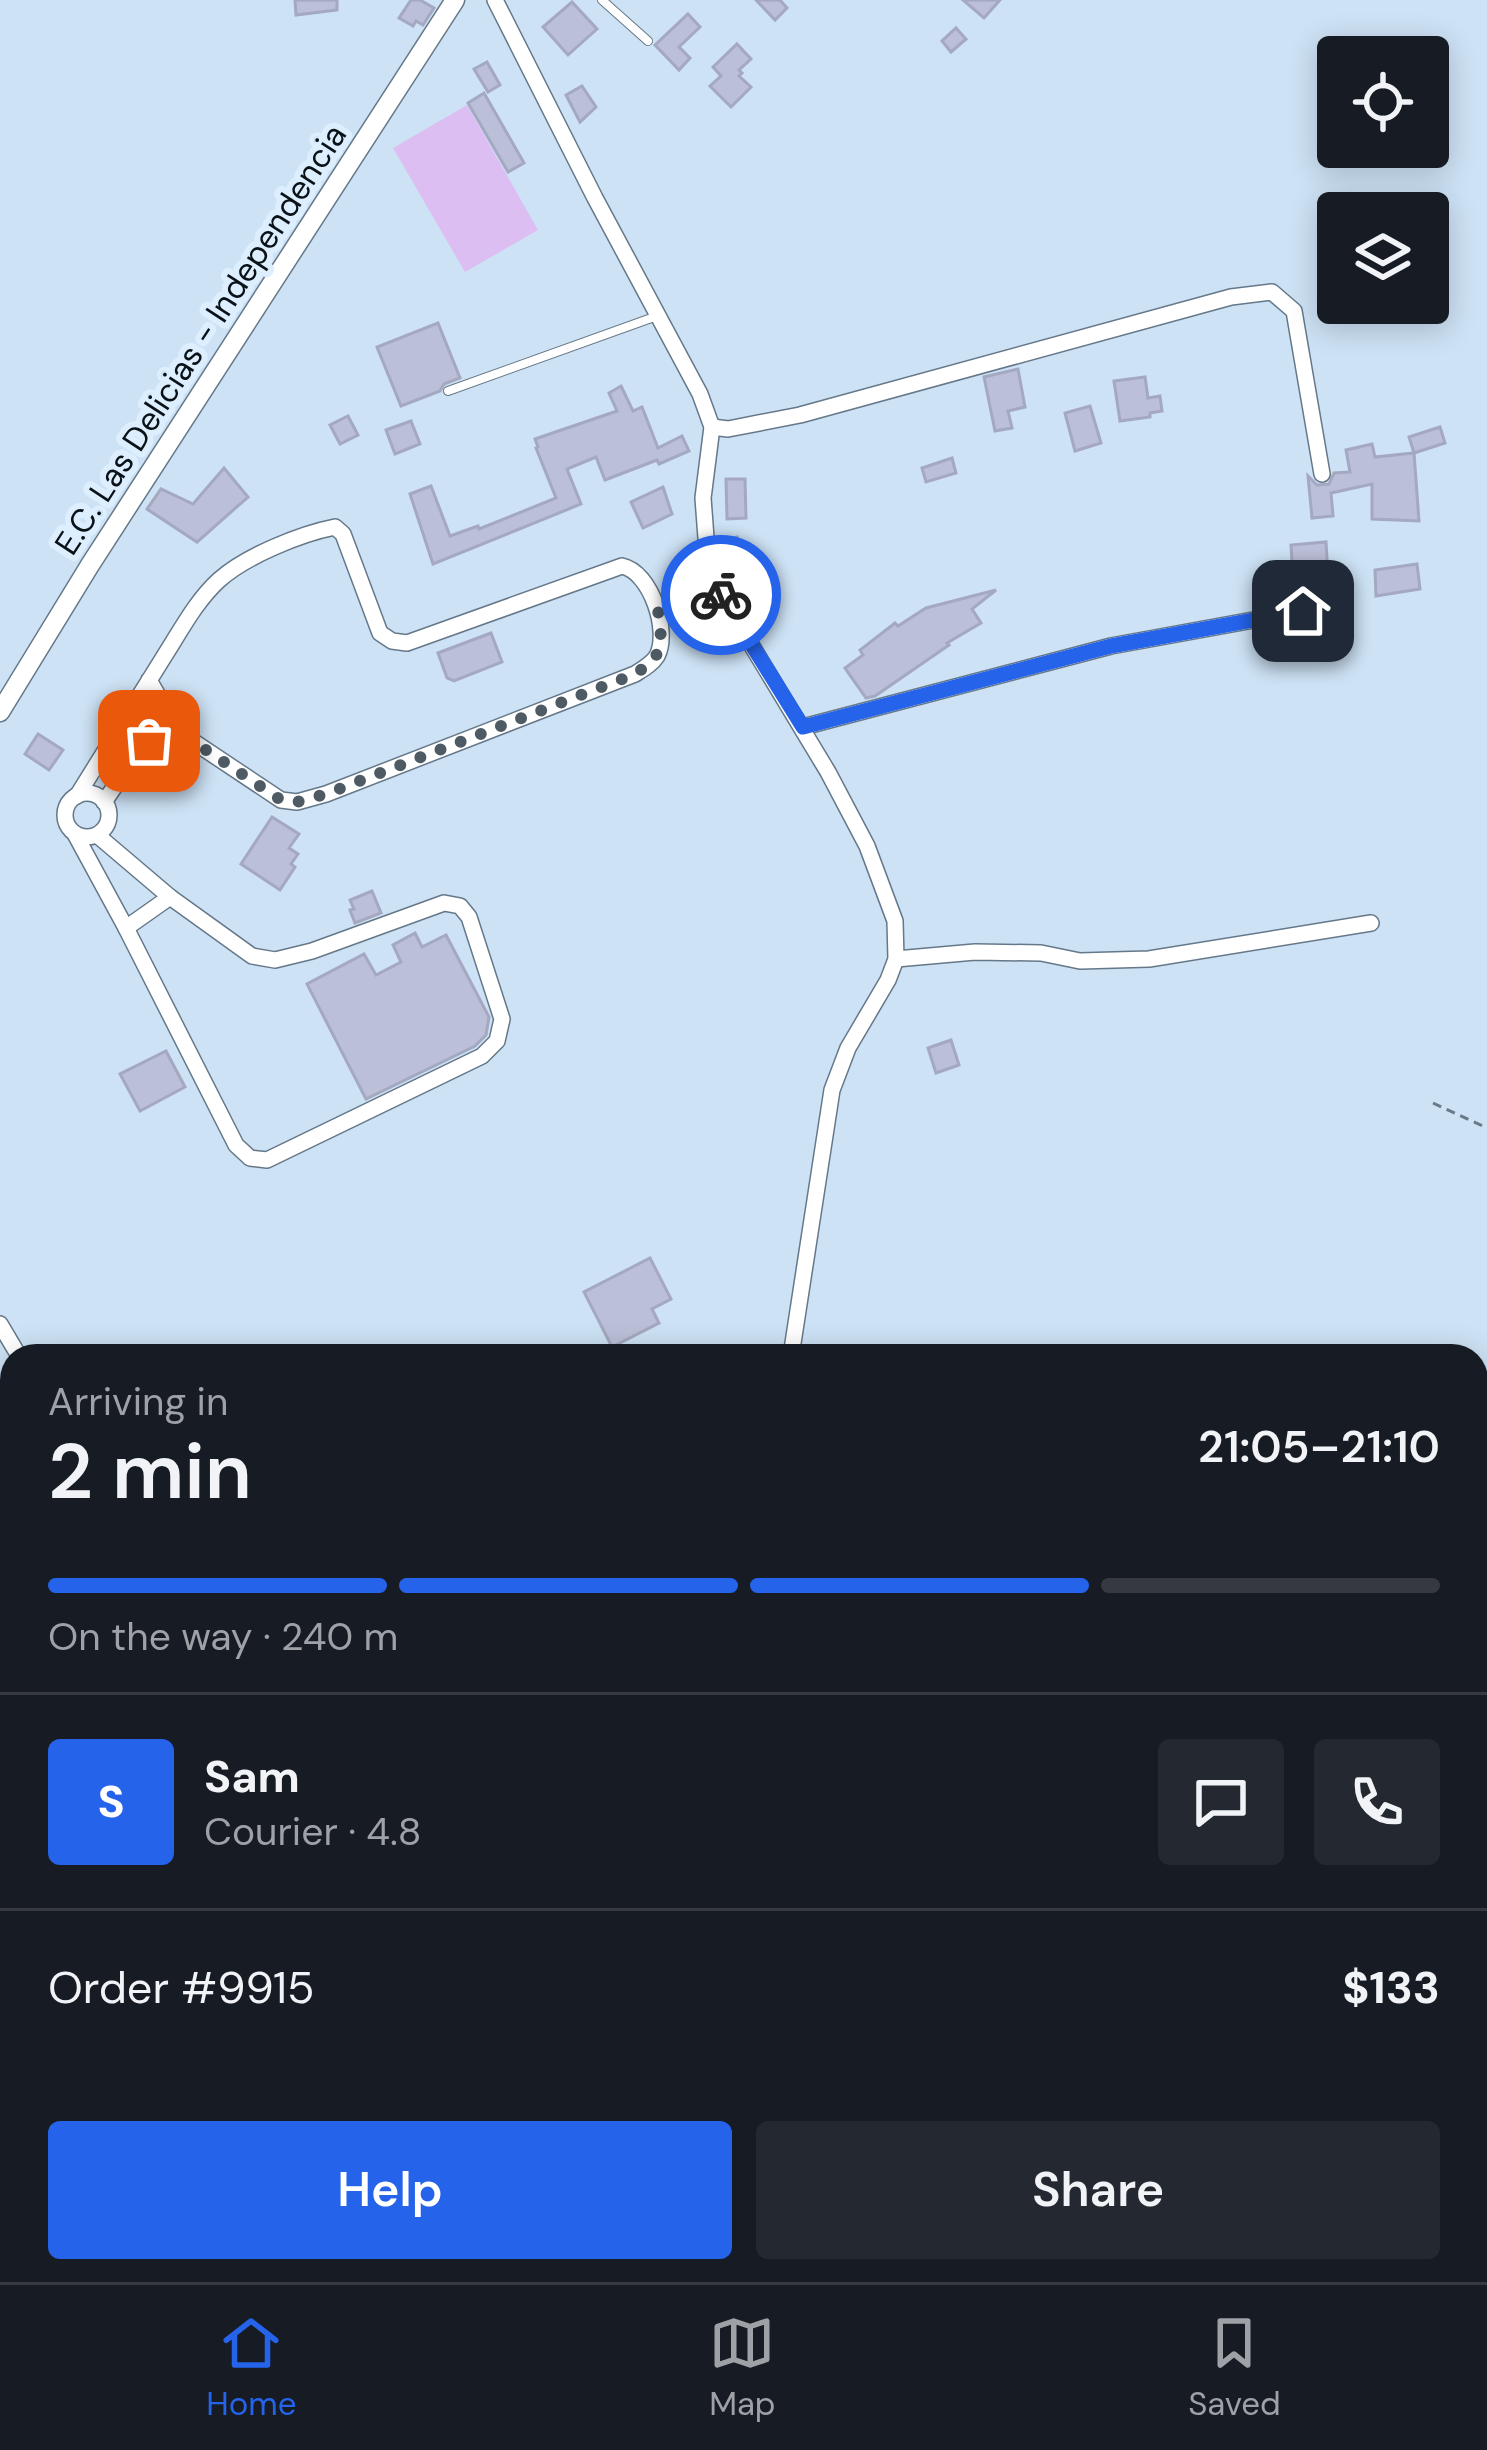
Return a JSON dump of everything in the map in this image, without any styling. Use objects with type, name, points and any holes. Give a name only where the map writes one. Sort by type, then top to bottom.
[{"type":"street","name":"E.C. Las Delicias - Independencia","points":[[0,712],[454,0]]},
{"type":"street","points":[[496,0],[700,394],[712,427],[704,499],[707,551],[717,588],[803,727],[867,846],[895,921],[896,959],[848,1048],[832,1090],[793,1344]]},
{"type":"street","points":[[712,427],[728,429],[800,415],[1231,297],[1272,292],[1294,311],[1322,474]]},
{"type":"street","points":[[97,835],[170,897],[252,956],[275,960],[312,951],[444,903],[460,906],[469,917],[502,1019],[497,1041],[482,1057],[267,1160],[250,1158],[236,1145],[64,814],[70,800],[197,605],[219,580],[251,559],[335,527],[343,534],[380,633],[392,641],[407,643],[622,566],[641,576],[658,610],[662,641],[655,660],[635,674],[297,802],[281,800],[179,732],[149,680]]},
{"type":"street","points":[[658,610],[717,588]]},
{"type":"street","points":[[803,727],[1111,646],[1303,611]]},
{"type":"street","points":[[104,802],[149,741],[165,732],[179,732]]},
{"type":"street","points":[[75,834],[97,835],[107,824],[108,808],[92,794],[76,796]]},
{"type":"street","points":[[126,928],[170,897]]},
{"type":"street","points":[[896,959],[975,952],[1041,952],[1080,961],[1149,958],[1371,923]]},
{"type":"lane","points":[[602,0],[648,41]]},
{"type":"lane","points":[[448,391],[658,315]]},
{"type":"path","points":[[1433,1103],[1487,1128]]},
{"type":"shaded area","points":[[467,105],[538,230],[465,272],[393,148]]},
{"type":"building","points":[[295,0],[337,0],[337,10],[296,15]]},
{"type":"building","points":[[411,0],[434,8],[423,25],[416,21],[413,26],[399,18]]},
{"type":"building","points":[[756,0],[780,0],[787,8],[775,20]]},
{"type":"building","points":[[963,0],[1000,0],[984,18]]},
{"type":"building","points":[[572,2],[597,29],[568,55],[543,27]]},
{"type":"building","points":[[688,14],[700,27],[679,47],[690,58],[679,70],[655,45]]},
{"type":"building","points":[[956,28],[966,39],[951,52],[942,41]]},
{"type":"building","points":[[737,44],[751,59],[739,76],[751,87],[731,107],[710,86],[721,76],[713,67]]},
{"type":"building","points":[[487,62],[500,85],[488,92],[474,69]]},
{"type":"building","points":[[582,86],[596,107],[580,122],[566,95]]},
{"type":"building","points":[[484,93],[524,163],[508,172],[468,103]]},
{"type":"building","points":[[438,323],[460,378],[401,406],[377,347]]},
{"type":"building","points":[[1018,369],[1025,407],[1008,411],[1012,428],[995,431],[984,377]]},
{"type":"building","points":[[1145,377],[1148,398],[1160,396],[1162,411],[1120,421],[1114,381]]},
{"type":"building","points":[[621,386],[633,411],[642,407],[658,448],[682,436],[689,451],[605,480],[596,457],[567,469],[581,504],[433,564],[410,494],[431,486],[450,536],[556,498],[535,439],[617,411],[609,393]]},
{"type":"building","points":[[1090,406],[1101,443],[1075,451],[1065,413]]},
{"type":"building","points":[[348,416],[358,435],[340,444],[330,425]]},
{"type":"building","points":[[411,421],[420,444],[395,454],[386,430]]},
{"type":"building","points":[[1440,427],[1445,443],[1414,453],[1409,437]]},
{"type":"building","points":[[1372,444],[1375,457],[1414,453],[1419,521],[1372,519],[1372,484],[1331,493],[1333,516],[1312,518],[1308,476],[1317,485],[1329,484],[1334,473],[1350,472],[1346,450]]},
{"type":"building","points":[[952,458],[956,473],[926,482],[922,468]]},
{"type":"building","points":[[224,468],[248,497],[197,542],[147,509],[161,489],[193,504]]},
{"type":"building","points":[[726,479],[745,479],[746,518],[727,519]]},
{"type":"building","points":[[663,487],[672,514],[643,528],[631,502]]},
{"type":"building","points":[[737,537],[747,566],[753,564],[765,600],[745,606],[730,575],[724,541]]},
{"type":"building","points":[[1326,542],[1329,591],[1294,594],[1291,545]]},
{"type":"building","points":[[1417,564],[1420,589],[1376,596],[1375,570]]},
{"type":"building","points":[[996,590],[972,609],[981,623],[875,696],[866,698],[845,668],[895,623],[898,626],[926,608]]},
{"type":"building","points":[[491,633],[502,662],[454,681],[447,678],[438,653]]},
{"type":"building","points":[[38,734],[63,750],[49,770],[25,754]]},
{"type":"building","points":[[272,817],[299,834],[289,848],[298,854],[291,864],[295,867],[280,890],[241,864]]},
{"type":"building","points":[[372,891],[381,913],[355,923],[350,900]]},
{"type":"building","points":[[415,933],[422,947],[446,935],[489,1017],[486,1035],[475,1046],[366,1099],[307,984],[364,954],[376,975],[401,962],[393,945]]},
{"type":"building","points":[[951,1040],[959,1065],[936,1073],[928,1048]]},
{"type":"building","points":[[166,1051],[185,1087],[140,1111],[120,1074]]},
{"type":"building","points":[[650,1258],[671,1299],[652,1309],[659,1323],[610,1344],[584,1292]]},
{"type":"way so far","points":[[149,741],[165,732],[179,732],[281,800],[297,802],[635,674],[655,660],[662,641],[658,610],[717,588],[721,595]]},
{"type":"route","points":[[721,595],[803,727],[1111,646],[1303,611]]}]
